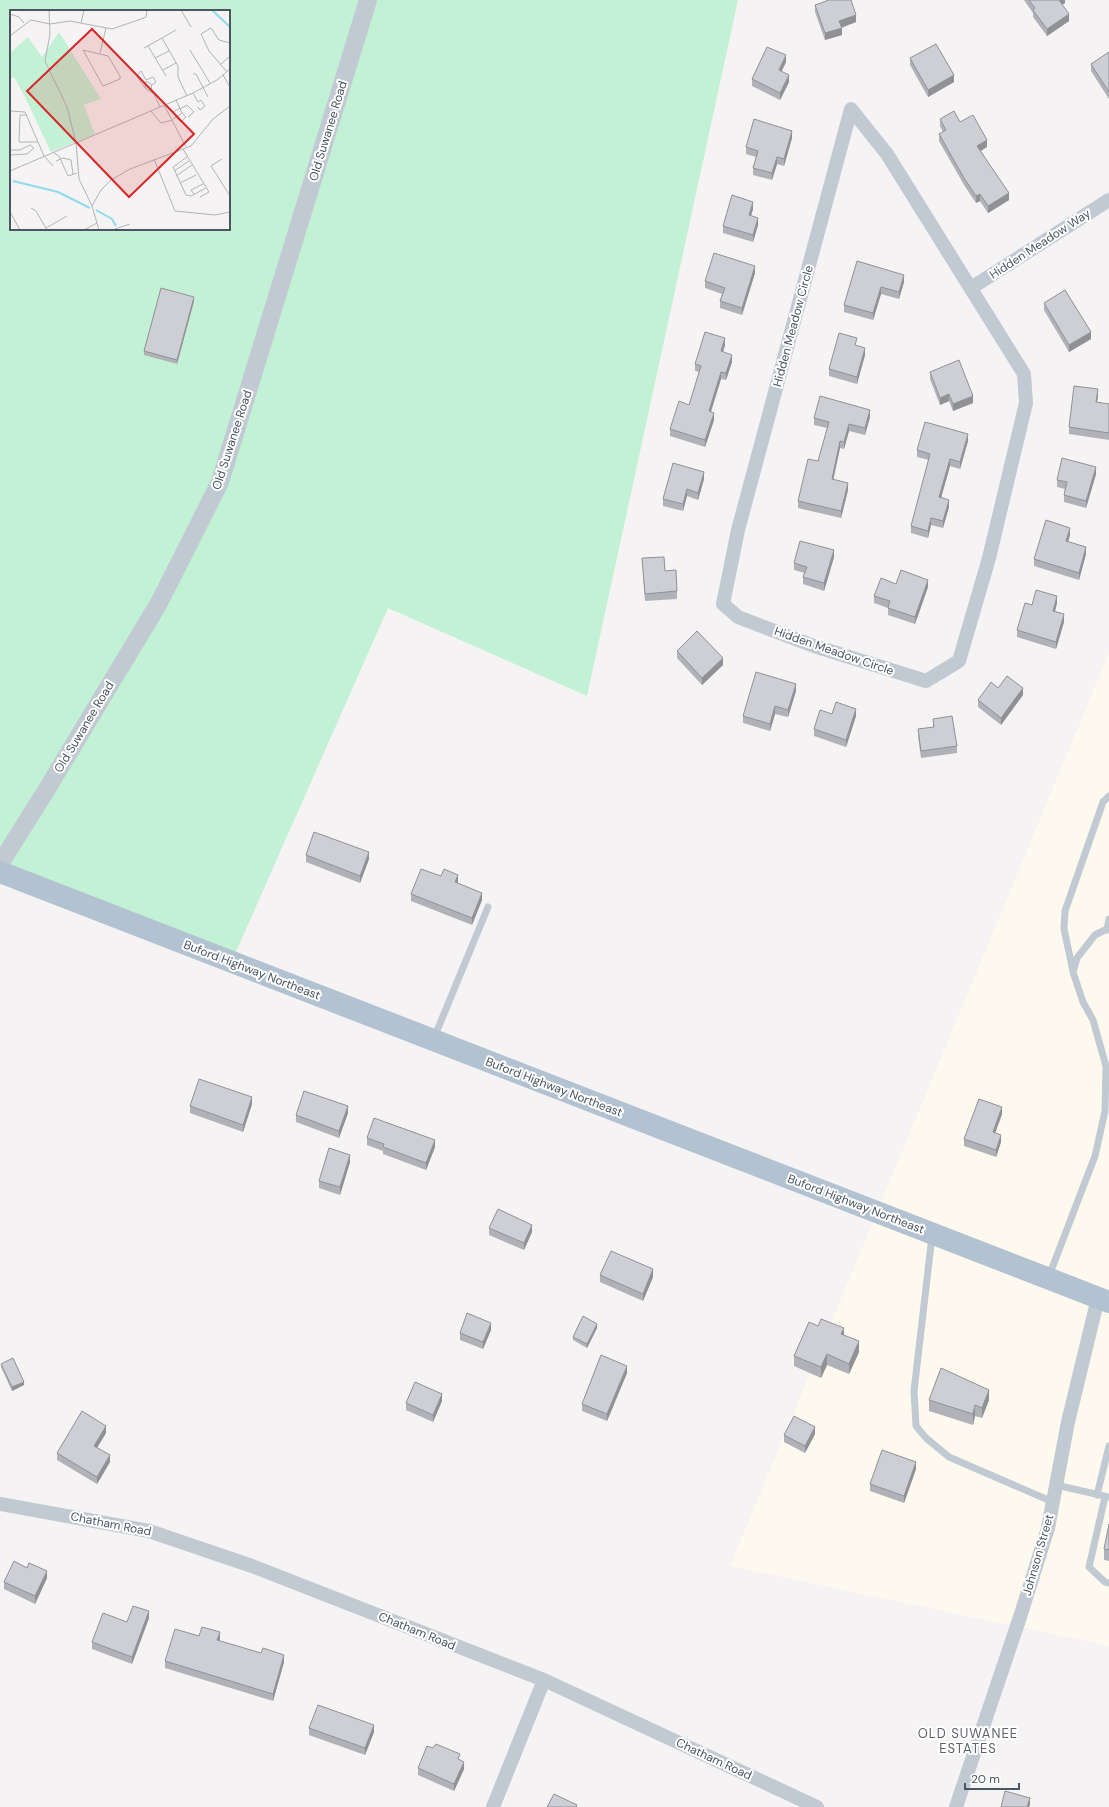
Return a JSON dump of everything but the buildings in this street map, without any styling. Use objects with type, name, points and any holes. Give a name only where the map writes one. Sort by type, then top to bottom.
[{"type":"main road","name":"Buford Highway Northeast","points":[[0,872],[1104,1300]]},
{"type":"street","name":"Old Suwanee Road","points":[[0,864],[47,790],[159,603],[220,482],[368,0]]},
{"type":"street","name":"Hidden Meadow Circle","points":[[851,109],[887,154],[971,288],[1024,374],[1026,403],[989,558],[959,661],[926,681],[814,646],[738,617],[723,604],[738,530],[851,109]]},
{"type":"street","name":"Hidden Meadow Way","points":[[971,288],[1109,200]]},
{"type":"street","name":"Johnson Street","points":[[956,1807],[1020,1617],[1048,1528],[1068,1422],[1104,1300]]},
{"type":"street","name":"Chatham Road","points":[[0,1504],[149,1531],[252,1566],[544,1680],[817,1807]]},
{"type":"street","points":[[493,1807],[544,1680]]},
{"type":"lane","points":[[1049,1278],[1095,1156],[1105,1111],[1108,1063],[1093,1020],[1083,1002],[1073,972],[1064,929],[1065,911],[1103,802],[1109,796]]},
{"type":"lane","points":[[433,1040],[488,907]]},
{"type":"lane","points":[[1073,972],[1077,958],[1095,935],[1108,929],[1109,919]]},
{"type":"lane","points":[[933,1234],[914,1391],[916,1426],[926,1438],[948,1457],[1053,1502]]},
{"type":"lane","points":[[1109,1446],[1104,1496],[1090,1567],[1105,1582],[1109,1583]]},
{"type":"lane","points":[[1056,1485],[1104,1496]]},
{"type":"shaded area","points":[[1109,653],[1109,1646],[730,1566]]},
{"type":"green space","points":[[0,0],[738,0],[587,696],[388,608],[235,954],[0,862]]},
{"type":"district","name":"OLD SUWANEE ESTATES","points":[[968,1740]]}]
